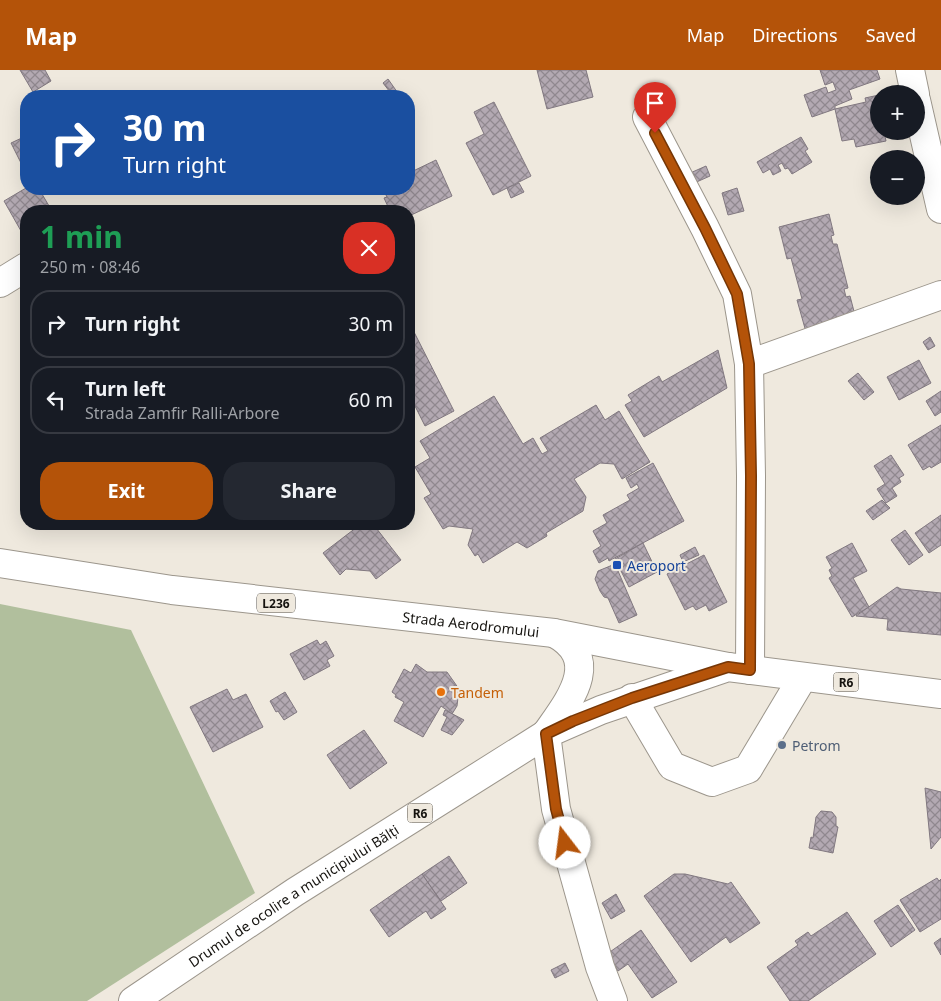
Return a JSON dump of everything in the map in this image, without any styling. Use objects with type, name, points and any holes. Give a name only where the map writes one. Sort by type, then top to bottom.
[{"type":"main road","points":[[910,70],[913,85]]},
{"type":"main road","points":[[646,117],[705,228],[737,294],[749,364],[751,476],[739,668]]},
{"type":"main road","points":[[925,139],[941,209]]},
{"type":"main road","points":[[0,283],[20,270]]},
{"type":"main road","points":[[749,364],[941,295]]},
{"type":"main road","name":"Strada Aerodromului","points":[[0,563],[172,590],[554,633],[739,668],[941,694]]},
{"type":"main road","points":[[554,633],[572,646],[578,657],[580,669],[579,679],[574,690],[546,734],[556,809],[600,967],[613,1001]]},
{"type":"main road","name":"Drumul de ocolire a municipiului Bălți","points":[[133,1001],[295,892],[546,734],[573,721],[632,698],[739,668]]},
{"type":"main road","points":[[632,698],[672,766],[712,782],[748,769],[803,677]]},
{"type":"green space","points":[[0,604],[131,630],[255,893],[87,1001],[0,1001]]},
{"type":"building","points":[[20,70],[45,70],[51,81],[36,90],[32,90]]},
{"type":"building","points":[[537,70],[586,70],[593,97],[547,109]]},
{"type":"building","points":[[820,70],[877,70],[880,79],[849,90],[852,99],[835,106],[835,109],[812,117],[804,95],[826,87],[828,93],[836,90],[833,82],[825,85]]},
{"type":"building","points":[[388,79],[396,90],[388,90],[383,83]]},
{"type":"building","points":[[870,97],[870,140],[886,141],[856,147],[854,139],[842,141],[835,109],[866,102],[865,98]]},
{"type":"building","points":[[494,102],[531,176],[493,195],[466,143],[484,134],[474,112]]},
{"type":"building","points":[[801,137],[808,149],[805,151],[812,162],[792,174],[788,168],[785,169],[782,163],[778,165],[781,171],[773,175],[770,169],[763,173],[757,162]]},
{"type":"building","points":[[20,139],[20,161],[11,143]]},
{"type":"building","points":[[436,160],[452,196],[415,213],[415,205],[387,205],[384,198],[387,197],[386,195],[415,195],[415,170]]},
{"type":"building","points":[[706,166],[710,176],[692,184],[688,174]]},
{"type":"building","points":[[519,183],[524,192],[511,198],[507,188]]},
{"type":"building","points":[[737,188],[744,211],[728,215],[722,193]]},
{"type":"building","points":[[20,192],[20,195],[43,195],[48,205],[20,205],[20,229],[4,201]]},
{"type":"building","points":[[829,214],[834,235],[831,236],[833,244],[837,244],[848,288],[844,289],[846,297],[850,296],[856,319],[806,332],[797,300],[802,299],[791,258],[787,259],[779,227]]},
{"type":"building","points":[[415,334],[454,411],[425,426],[415,406]]},
{"type":"building","points":[[930,337],[935,346],[928,350],[923,342]]},
{"type":"building","points":[[718,350],[727,388],[644,437],[625,405],[632,401],[628,395],[659,376],[662,382]]},
{"type":"building","points":[[919,360],[931,383],[899,400],[887,377]]},
{"type":"building","points":[[858,373],[874,392],[864,400],[848,381]]},
{"type":"building","points":[[941,391],[941,412],[935,416],[926,401]]},
{"type":"building","points":[[494,396],[523,444],[533,438],[542,454],[548,451],[540,438],[596,405],[605,420],[619,411],[650,462],[622,479],[614,464],[600,463],[574,479],[586,497],[583,511],[546,533],[547,536],[527,548],[517,542],[483,563],[478,554],[475,556],[468,545],[473,529],[449,526],[443,529],[424,498],[431,494],[415,467],[430,458],[420,441]]},
{"type":"building","points":[[941,425],[941,462],[923,470],[908,445]]},
{"type":"building","points":[[891,455],[904,475],[899,478],[901,482],[892,488],[897,496],[886,503],[877,489],[885,484],[874,466]]},
{"type":"building","points":[[653,463],[684,521],[609,561],[608,558],[599,563],[593,551],[601,546],[593,531],[607,523],[603,515],[630,500],[627,495],[639,488],[637,484],[631,488],[626,478]]},
{"type":"building","points":[[882,500],[890,508],[873,520],[866,511]]},
{"type":"building","points":[[941,515],[941,545],[929,553],[915,533]]},
{"type":"building","points":[[353,530],[378,530],[401,560],[376,579],[370,571],[346,569],[340,575],[323,553]]},
{"type":"building","points":[[905,530],[923,555],[909,565],[891,540]]},
{"type":"building","points":[[643,543],[657,572],[629,587],[615,559]]},
{"type":"building","points":[[852,543],[867,571],[853,578],[869,607],[852,617],[829,578],[832,576],[829,570],[832,568],[826,557]]},
{"type":"building","points":[[695,547],[699,555],[683,562],[680,555]]},
{"type":"building","points":[[704,555],[727,602],[709,611],[706,605],[696,610],[693,606],[685,610],[667,574]]},
{"type":"building","points":[[615,564],[637,615],[619,623],[608,598],[604,597],[595,579],[598,571]]},
{"type":"building","points":[[897,587],[941,593],[941,635],[887,630],[888,619],[856,616]]},
{"type":"building","points":[[317,640],[320,645],[326,641],[334,656],[327,660],[330,666],[304,680],[290,654]]},
{"type":"building","points":[[416,664],[427,672],[447,672],[459,689],[457,706],[452,714],[441,706],[423,737],[394,721],[404,702],[395,697],[396,695],[392,692],[404,669],[411,673]]},
{"type":"building","points":[[227,689],[233,700],[246,694],[263,727],[213,752],[190,707]]},
{"type":"building","points":[[285,692],[297,712],[284,720],[278,711],[276,712],[270,701]]},
{"type":"building","points":[[445,710],[464,720],[452,735],[441,730],[447,717],[443,715]]},
{"type":"building","points":[[364,730],[387,763],[350,789],[327,755]]},
{"type":"building","points":[[925,788],[941,792],[941,837],[931,849]]},
{"type":"building","points":[[821,811],[832,812],[836,817],[836,826],[838,827],[833,853],[809,848],[811,837],[813,838],[816,817]]},
{"type":"building","points":[[449,856],[467,883],[441,901],[422,874]]},
{"type":"building","points":[[422,874],[446,909],[431,919],[426,911],[389,937],[370,910]]},
{"type":"building","points":[[674,874],[685,874],[728,884],[731,882],[760,923],[730,943],[726,937],[691,962],[644,896]]},
{"type":"building","points":[[937,878],[939,881],[941,879],[941,919],[920,932],[900,900]]},
{"type":"building","points":[[616,894],[625,911],[611,919],[602,903]]},
{"type":"building","points":[[898,905],[915,930],[891,947],[874,921]]},
{"type":"building","points":[[847,912],[876,954],[808,1001],[790,1001],[767,967],[798,945],[795,941],[808,932],[811,936]]},
{"type":"building","points":[[641,930],[677,982],[652,998],[628,964],[618,971],[607,954]]},
{"type":"building","points":[[941,938],[941,955],[934,943]]},
{"type":"building","points":[[565,963],[569,971],[555,978],[551,970]]},
{"type":"place","name":"Aeroport","points":[[617,565]]},
{"type":"place","name":"Tandem","points":[[441,692]]},
{"type":"place","name":"Petrom","points":[[782,745]]},
{"type":"route","points":[[565,843],[556,809],[546,734],[573,721],[632,698],[728,667],[750,670],[751,476],[749,364],[737,294],[655,133]]}]
